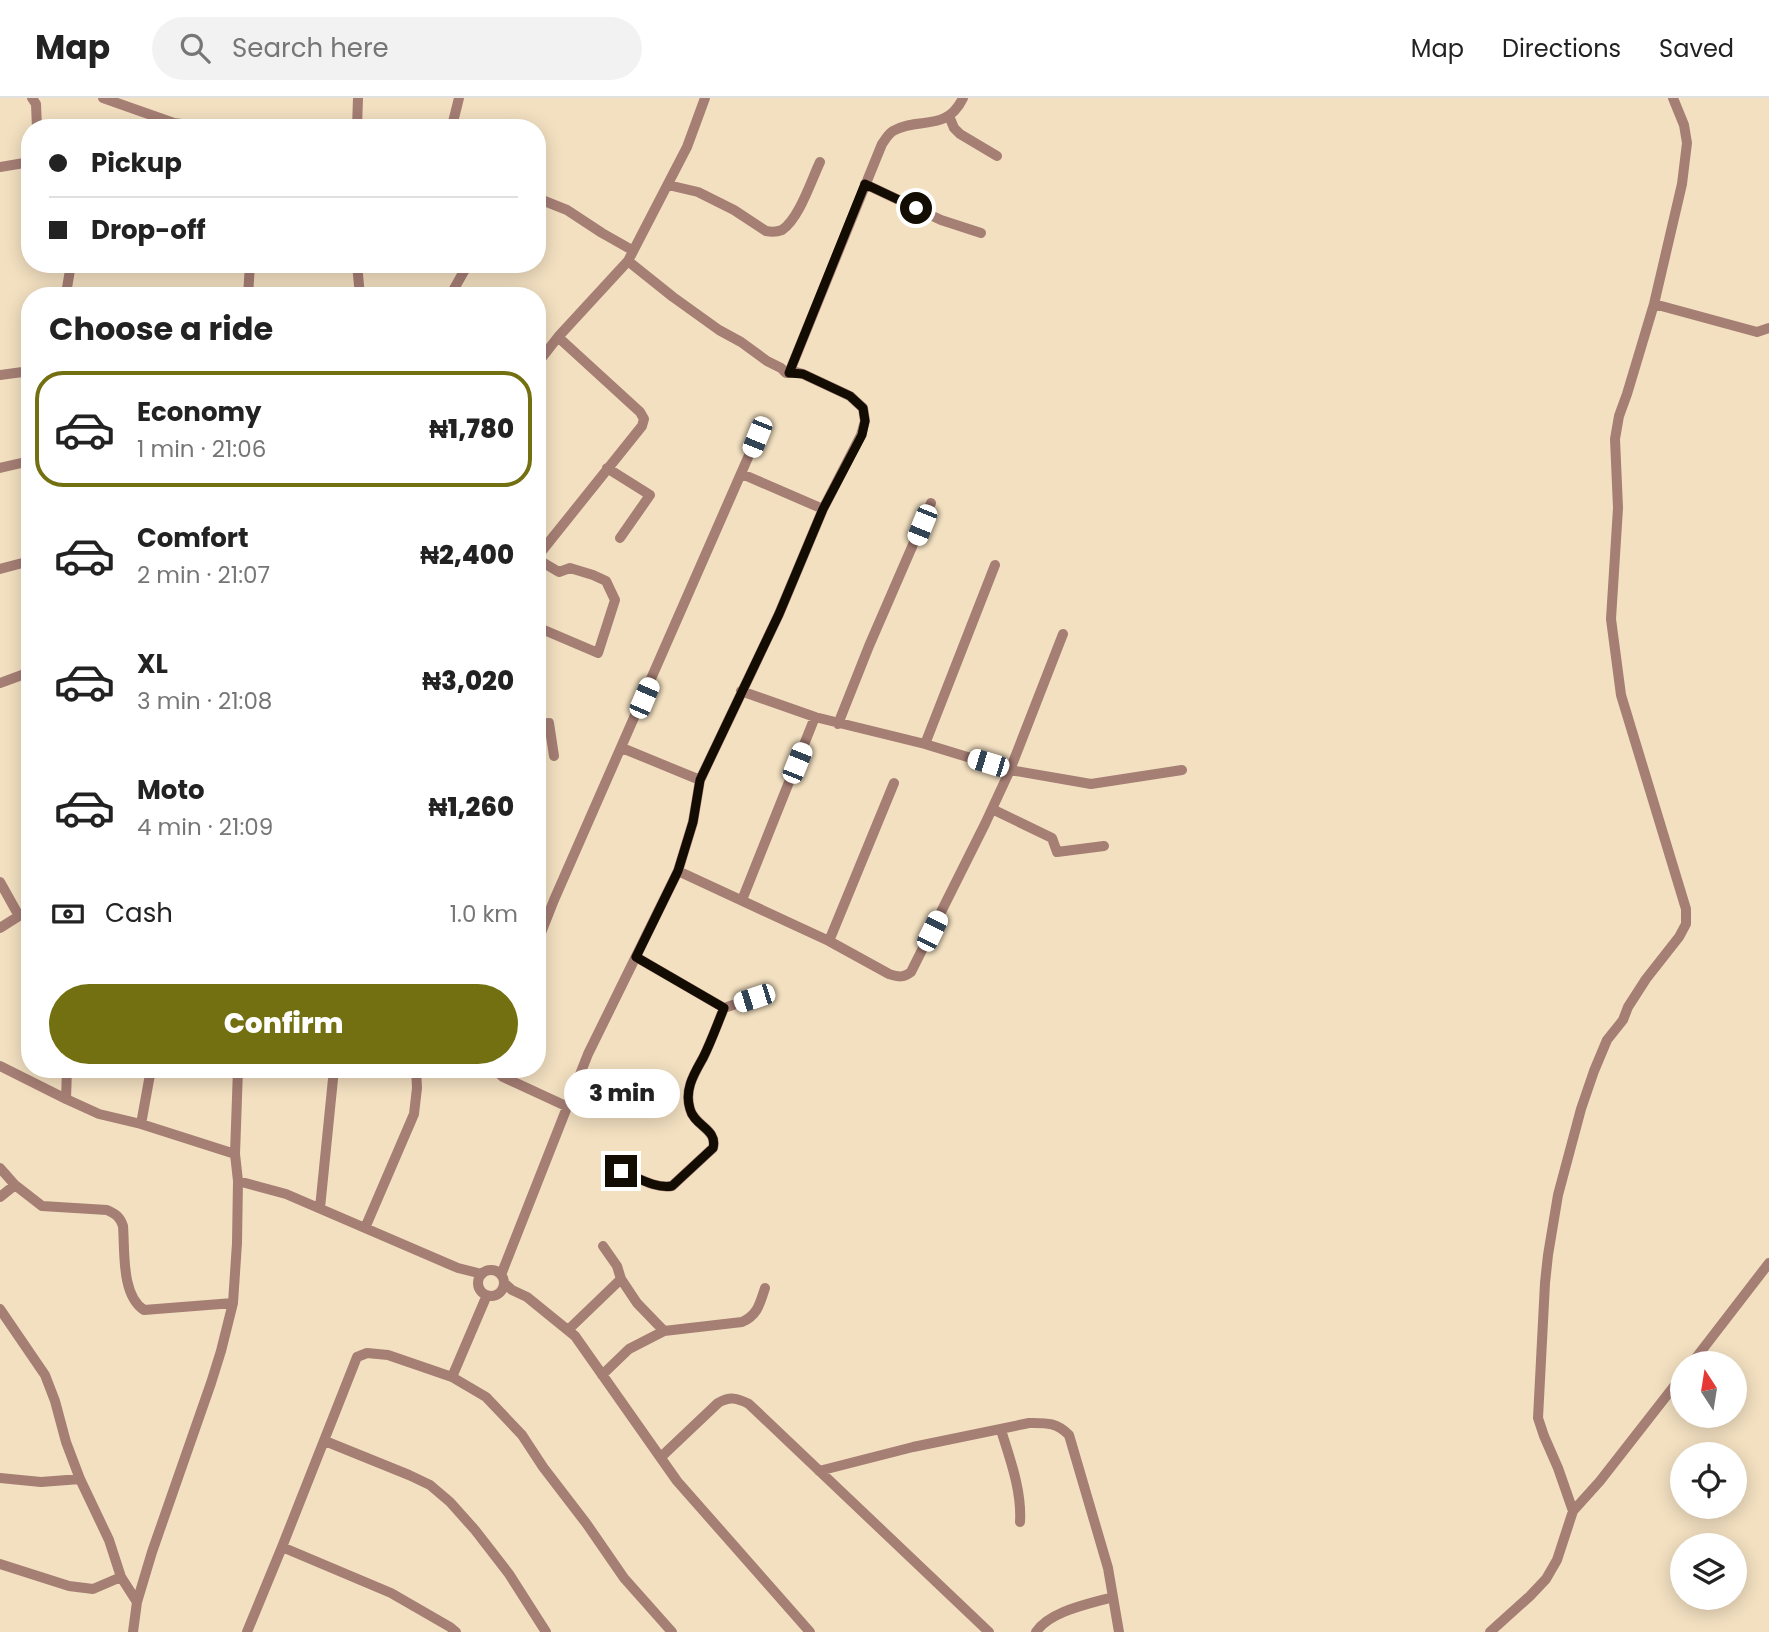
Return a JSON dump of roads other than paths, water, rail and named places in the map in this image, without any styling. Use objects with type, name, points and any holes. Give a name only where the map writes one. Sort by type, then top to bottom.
[{"type":"street","points":[[32,98],[36,104],[37,119]]},
{"type":"street","points":[[103,98],[163,119]]},
{"type":"street","points":[[357,119],[358,98]]},
{"type":"street","points":[[454,119],[459,98]]},
{"type":"street","points":[[546,352],[628,261],[687,147],[705,98]]},
{"type":"street","points":[[789,373],[882,144],[890,132],[909,125],[931,123],[949,117],[962,98]]},
{"type":"street","points":[[1573,1511],[1538,1418],[1545,1283],[1558,1195],[1581,1109],[1607,1040],[1623,1020],[1646,979],[1686,924],[1686,909],[1621,695],[1611,619],[1618,508],[1615,439],[1619,415],[1654,304],[1682,184],[1687,143],[1684,125],[1673,98]]},
{"type":"street","points":[[949,117],[960,134],[997,156]]},
{"type":"street","points":[[668,185],[698,192],[772,232],[781,230],[795,216],[820,162]]},
{"type":"street","points":[[0,167],[21,164]]},
{"type":"street","points":[[865,184],[941,220],[982,233]]},
{"type":"street","points":[[546,202],[567,210],[632,250]]},
{"type":"street","points":[[458,1268],[479,1286],[480,1290],[488,1295],[497,1294],[498,1281],[507,1257],[588,1054],[678,871],[693,822],[700,780],[779,614],[823,509],[862,435],[865,421],[863,408],[850,396],[803,374],[786,373],[673,298],[628,261]]},
{"type":"street","points":[[1654,304],[1757,332],[1769,328]]},
{"type":"street","points":[[546,546],[642,426],[644,419],[640,412],[558,337]]},
{"type":"street","points":[[0,375],[21,372]]},
{"type":"street","points":[[546,920],[757,437]]},
{"type":"street","points":[[0,468],[21,463]]},
{"type":"street","points":[[607,468],[650,495],[621,538]]},
{"type":"street","points":[[742,474],[823,509]]},
{"type":"street","points":[[838,724],[931,503]]},
{"type":"street","points":[[0,569],[21,563]]},
{"type":"street","points":[[546,564],[559,572],[570,568],[606,581],[615,600],[598,653],[546,631]]},
{"type":"street","points":[[925,744],[995,565]]},
{"type":"street","points":[[678,871],[829,941],[889,974],[905,976],[911,972],[992,809],[1063,634]]},
{"type":"street","points":[[0,683],[21,675]]},
{"type":"street","points":[[741,691],[838,724],[925,744],[1010,769],[1090,784],[1182,770]]},
{"type":"street","points":[[742,900],[815,717]]},
{"type":"street","points":[[546,723],[549,723],[554,756]]},
{"type":"street","points":[[622,748],[700,780]]},
{"type":"street","points":[[829,941],[894,783]]},
{"type":"street","points":[[992,809],[1052,838],[1057,852],[1104,846]]},
{"type":"street","points":[[0,882],[19,916],[0,928]]},
{"type":"street","points":[[636,957],[724,1008]]},
{"type":"street","points":[[621,1171],[654,1184],[672,1186],[713,1148],[715,1144],[712,1134],[690,1111],[688,1095],[693,1073],[724,1008],[754,998]]},
{"type":"street","points":[[0,1066],[21,1076]]},
{"type":"street","points":[[24,1078],[99,1114],[141,1124],[235,1154]]},
{"type":"street","points":[[66,1099],[67,1078]]},
{"type":"street","points":[[141,1124],[149,1078]]},
{"type":"street","points":[[133,1632],[137,1602],[152,1552],[221,1351],[233,1304],[237,1242],[238,1181],[235,1154],[238,1078]]},
{"type":"street","points":[[320,1208],[333,1078]]},
{"type":"street","points":[[365,1228],[414,1114],[416,1078]]},
{"type":"street","points":[[505,1078],[568,1107]]},
{"type":"street","points":[[0,1168],[15,1185],[42,1206],[107,1210],[116,1214],[123,1226],[128,1285],[132,1298],[144,1310],[233,1304]]},
{"type":"street","points":[[238,1181],[286,1194],[458,1268],[498,1281],[527,1297],[575,1336],[677,1481],[810,1632]]},
{"type":"street","points":[[0,1197],[15,1185]]},
{"type":"street","points":[[603,1246],[637,1303],[664,1331]]},
{"type":"street","points":[[1701,1351],[1769,1263]]},
{"type":"street","points":[[479,1286],[480,1278],[498,1281]]},
{"type":"street","points":[[568,1330],[621,1279]]},
{"type":"street","points":[[602,1375],[629,1349],[664,1331],[742,1322],[751,1318],[758,1311],[765,1288]]},
{"type":"street","points":[[452,1377],[488,1295]]},
{"type":"street","points":[[0,1309],[45,1376],[80,1479],[109,1540],[121,1577],[137,1602]]},
{"type":"street","points":[[247,1632],[357,1357],[375,1353],[452,1377],[486,1397],[522,1435],[624,1578],[672,1632]]},
{"type":"street","points":[[1490,1632],[1546,1579],[1557,1560],[1573,1511],[1670,1391]]},
{"type":"street","points":[[661,1457],[718,1403],[730,1398],[739,1399],[748,1404],[989,1632]]},
{"type":"street","points":[[819,1471],[913,1447],[1028,1423],[1046,1423],[1061,1427],[1069,1435],[1108,1568],[1119,1632]]},
{"type":"street","points":[[1001,1430],[1017,1488],[1020,1522]]},
{"type":"street","points":[[325,1441],[430,1485],[450,1502],[509,1574],[546,1632]]},
{"type":"street","points":[[0,1478],[41,1482],[80,1479]]},
{"type":"street","points":[[282,1547],[391,1592],[456,1632]]},
{"type":"street","points":[[0,1564],[81,1588],[93,1589],[121,1577]]},
{"type":"street","points":[[1036,1632],[1045,1621],[1055,1616],[1113,1597]]}]
